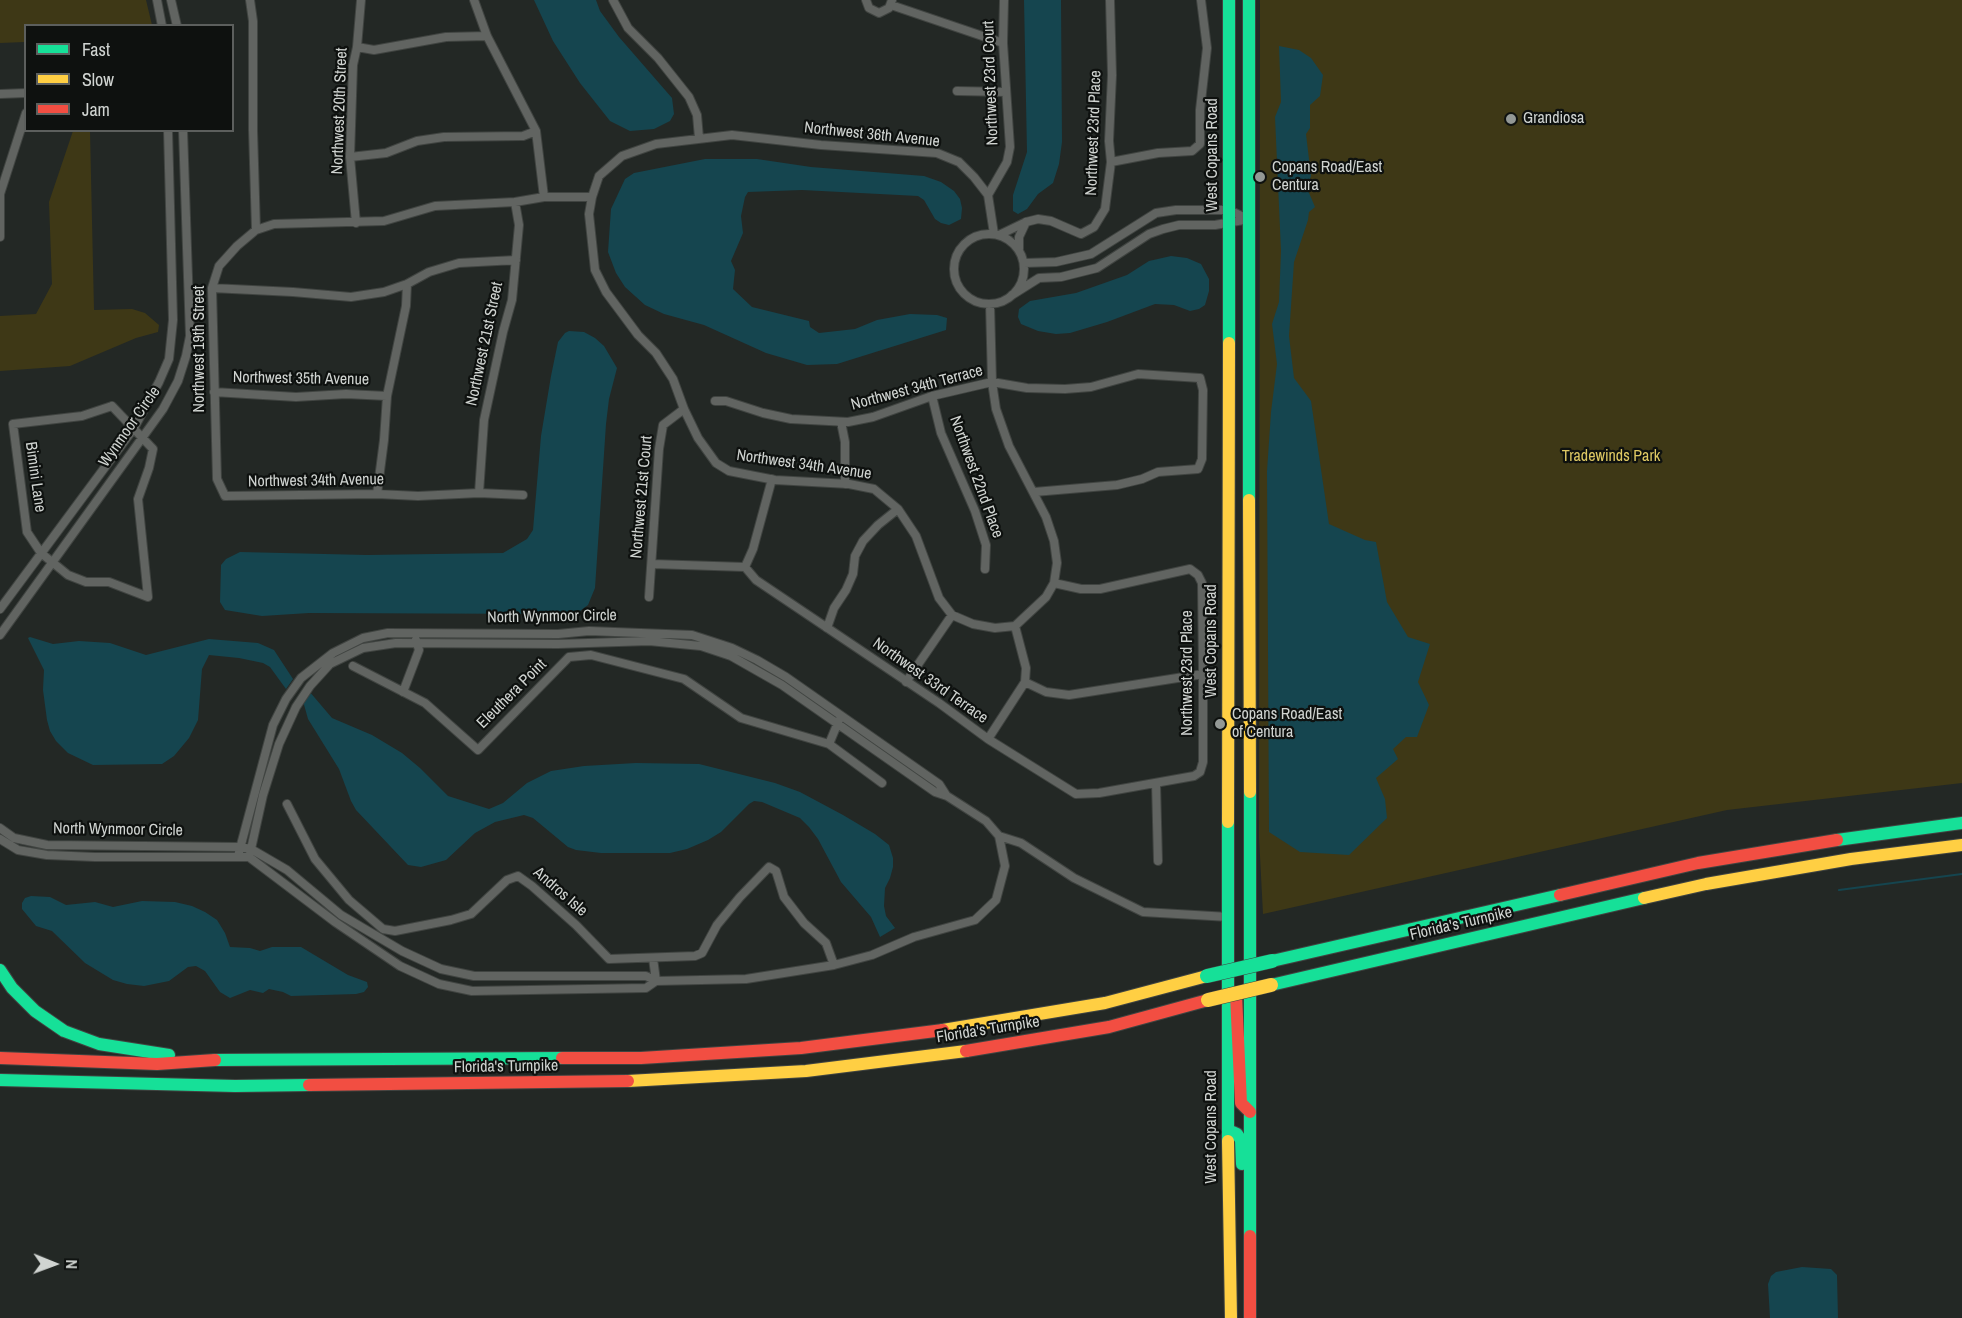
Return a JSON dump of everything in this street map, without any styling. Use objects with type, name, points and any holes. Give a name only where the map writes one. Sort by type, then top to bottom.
[{"type":"main road","name":"West Copans Road","points":[[1229,0],[1228,1130],[1231,1318]]},
{"type":"main road","points":[[1248,0],[1250,1318]]},
{"type":"main road","points":[[1229,698],[1249,698]]},
{"type":"main road","name":"Florida's Turnpike","points":[[0,1058],[157,1064],[207,1060],[641,1058],[801,1048],[976,1026],[1105,1003],[1207,976],[1698,863],[1848,838],[1962,823]]},
{"type":"main road","name":"Florida's Turnpike","points":[[0,1080],[235,1086],[523,1083],[647,1081],[806,1071],[979,1049],[1109,1027],[1208,1000],[1706,884],[1851,859],[1962,845]]},
{"type":"main road","points":[[1228,917],[1235,942],[1241,1103],[1250,1112]]},
{"type":"main road","points":[[0,970],[12,988],[35,1011],[64,1031],[99,1044],[207,1060]]},
{"type":"main road","points":[[0,1085],[37,1082]]},
{"type":"main road","points":[[1228,1130],[1237,1134],[1242,1140],[1242,1186],[1251,1209]]},
{"type":"street","points":[[157,0],[162,24]]},
{"type":"street","points":[[171,0],[177,24]]},
{"type":"street","points":[[250,0],[253,21],[256,230],[274,224],[384,221],[435,206],[515,202],[544,197],[592,197],[599,176],[622,156],[656,144],[699,138],[696,115],[689,97],[658,58],[628,28],[613,0]]},
{"type":"street","name":"Northwest 20th Street","points":[[356,223],[350,157],[353,65],[361,0]]},
{"type":"street","points":[[474,0],[487,36],[536,131],[544,197]]},
{"type":"street","points":[[866,0],[869,8],[875,13],[883,13],[891,2],[1003,43]]},
{"type":"street","name":"Northwest 23rd Court","points":[[988,195],[1007,162],[1010,147],[1003,43],[1004,0]]},
{"type":"street","name":"Northwest 23rd Place","points":[[996,235],[1038,219],[1051,221],[1081,234],[1094,227],[1105,209],[1111,162],[1109,141],[1112,75],[1110,0]]},
{"type":"street","points":[[1111,162],[1158,153],[1192,151],[1200,144],[1200,110],[1207,48],[1201,0]]},
{"type":"street","points":[[357,47],[374,50],[446,37],[487,36]]},
{"type":"street","points":[[957,91],[1006,92]]},
{"type":"street","points":[[0,94],[24,93]]},
{"type":"street","points":[[0,237],[0,194],[24,119]]},
{"type":"street","points":[[350,157],[386,153],[417,141],[444,137],[523,136],[536,131]]},
{"type":"street","name":"Wynmoor Circle","points":[[0,609],[134,428],[169,359],[173,320],[168,132]]},
{"type":"street","name":"Wynmoor Circle","points":[[0,635],[164,410],[178,381],[190,336],[183,132]]},
{"type":"street","name":"Northwest 36th Avenue","points":[[699,138],[732,135],[820,145],[937,153],[959,162],[988,195]]},
{"type":"street","points":[[988,195],[996,235]]},
{"type":"street","name":"Northwest 34th Avenue","points":[[592,197],[589,214],[595,270],[606,292],[638,334],[656,353],[673,379],[698,438],[716,463],[729,471],[772,479],[845,484],[874,489],[898,509],[916,536],[939,598],[952,615]]},
{"type":"street","name":"Northwest 21st Street","points":[[479,493],[484,420],[512,300],[519,225],[515,202]]},
{"type":"street","points":[[1024,263],[1056,262],[1091,254],[1156,213],[1176,210],[1248,219]]},
{"type":"street","points":[[1156,213],[1163,229]]},
{"type":"street","points":[[1020,252],[1008,239],[996,235],[974,237],[960,250],[955,261],[958,284],[963,292],[980,303],[990,304],[1005,300],[1039,278],[1097,268],[1149,234],[1163,229],[1229,217],[1248,219]]},
{"type":"street","points":[[1012,296],[1020,286],[1024,275],[1024,263],[1018,245],[1026,222]]},
{"type":"street","name":"Northwest 19th Street","points":[[225,496],[218,479],[212,288],[219,266],[256,230]]},
{"type":"street","points":[[1076,258],[1077,273]]},
{"type":"street","points":[[212,288],[351,297],[384,292],[407,284],[429,272],[459,263],[516,260]]},
{"type":"street","points":[[377,494],[387,396],[406,306],[407,284]]},
{"type":"street","points":[[906,682],[952,615],[973,624],[995,628],[1015,626],[1046,597],[1054,584],[1057,563],[1054,542],[1046,517],[1010,446],[996,409],[992,382],[990,304]]},
{"type":"street","name":"Northwest 34th Terrace","points":[[715,401],[726,401],[791,419],[841,422],[873,417],[932,396],[992,382],[1027,388],[1065,389],[1090,387],[1138,374],[1200,378],[1203,390],[1202,459],[1198,469],[1158,472],[1142,479],[1117,484],[1034,492]]},
{"type":"street","name":"Northwest 35th Avenue","points":[[214,392],[296,397],[346,394],[387,396]]},
{"type":"street","name":"Northwest 22nd Place","points":[[932,396],[942,433],[986,544],[985,569]]},
{"type":"street","name":"Bimini Lane","points":[[41,553],[27,532],[13,424],[82,416],[112,406],[134,428]]},
{"type":"street","name":"Northwest 21st Court","points":[[649,597],[659,449],[663,425],[684,409]]},
{"type":"street","points":[[841,422],[845,442],[845,484]]},
{"type":"street","points":[[41,553],[68,575],[86,582],[109,582],[148,597],[138,499],[153,449],[134,428]]},
{"type":"street","points":[[651,564],[745,567],[753,549],[772,479]]},
{"type":"street","name":"Northwest 34th Avenue","points":[[225,496],[377,494],[418,496],[479,493],[523,495]]},
{"type":"street","points":[[827,628],[834,608],[853,574],[855,556],[863,541],[898,509]]},
{"type":"street","name":"Northwest 33rd Terrace","points":[[745,567],[756,580],[988,739],[1076,794],[1100,793],[1194,776],[1200,772]]},
{"type":"street","name":"Northwest 23rd Place","points":[[1054,584],[1081,589],[1100,589],[1190,569],[1198,575],[1202,583],[1203,674],[1203,762],[1200,772]]},
{"type":"street","points":[[988,739],[1025,682],[1026,668],[1015,626]]},
{"type":"street","points":[[589,631],[591,655],[684,679],[741,718],[829,744],[882,783]]},
{"type":"street","name":"North Wynmoor Circle","points":[[250,853],[263,795],[279,744],[296,706],[330,664],[363,648],[415,638],[589,631],[692,634],[732,648],[757,660],[786,677],[839,720]]},
{"type":"street","name":"North Wynmoor Circle","points":[[0,828],[14,838],[47,845],[240,847],[286,870],[341,915],[402,951],[441,969],[474,976],[646,976],[656,981],[746,979],[834,965],[872,955],[914,937],[975,920],[996,900],[1005,866],[999,836],[986,821],[947,796],[939,784],[839,720],[731,656],[701,646],[649,641],[591,641],[558,644],[415,638],[388,633],[363,638],[333,653],[301,678],[286,699],[273,725],[240,847],[238,856]]},
{"type":"street","points":[[403,692],[419,650],[415,638]]},
{"type":"street","name":"Eleuthera Point","points":[[352,666],[425,703],[478,750],[569,657],[591,655]]},
{"type":"street","points":[[1025,682],[1046,692],[1069,695],[1203,674]]},
{"type":"street","points":[[829,744],[839,720]]},
{"type":"street","points":[[1156,783],[1158,861]]},
{"type":"street","name":"Andros Isle","points":[[286,804],[315,859],[353,903],[383,929],[395,931],[471,914],[507,880],[518,876],[576,925],[609,959],[695,957],[702,953],[717,925],[750,884],[769,867],[776,871],[784,897],[804,923],[826,943],[834,965]]},
{"type":"street","points":[[999,836],[1021,843],[1074,878],[1143,912],[1228,917]]},
{"type":"street","name":"North Wynmoor Circle","points":[[0,839],[18,850],[47,855],[238,856],[250,853]]},
{"type":"street","name":"North Wynmoor Circle","points":[[250,853],[335,922],[400,966],[439,984],[472,991],[646,988],[656,981]]},
{"type":"street","points":[[335,922],[353,903]]},
{"type":"street","points":[[653,958],[656,981]]},
{"type":"green space","points":[[0,0],[146,0],[152,24],[24,24],[24,42],[0,43]]},
{"type":"green space","name":"Tradewinds Park","points":[[1260,0],[1962,0],[1962,783],[1727,810],[1263,914],[1259,837]]},
{"type":"green space","points":[[73,132],[90,132],[94,310],[132,309],[145,313],[159,325],[158,332],[136,338],[70,366],[0,371],[0,316],[36,314],[52,284],[49,202]]},
{"type":"water","points":[[534,0],[596,0],[600,11],[619,37],[672,98],[674,114],[670,121],[654,129],[630,131],[610,121],[580,83],[553,41]]},
{"type":"water","points":[[1024,0],[1061,0],[1062,142],[1053,183],[1038,194],[1027,209],[1018,214],[1013,211],[1013,195],[1027,152]]},
{"type":"water","points":[[1279,46],[1299,50],[1311,58],[1323,75],[1320,96],[1310,105],[1310,128],[1306,134],[1311,176],[1307,188],[1315,207],[1309,212],[1294,262],[1289,336],[1294,378],[1311,401],[1329,524],[1365,540],[1376,542],[1387,602],[1408,637],[1430,644],[1418,682],[1429,705],[1417,737],[1406,737],[1393,749],[1398,759],[1376,778],[1385,799],[1387,818],[1349,855],[1300,852],[1269,832],[1267,471],[1277,364],[1272,324],[1279,302],[1281,251],[1275,117],[1281,102]]},
{"type":"water","points":[[705,159],[757,159],[811,167],[924,176],[941,182],[954,191],[960,199],[961,219],[949,225],[935,219],[924,200],[918,196],[802,190],[748,192],[741,216],[743,233],[731,261],[735,270],[733,289],[752,307],[809,321],[810,327],[819,333],[855,329],[877,320],[910,314],[937,315],[947,318],[946,330],[837,364],[807,365],[766,353],[704,325],[664,314],[645,305],[625,287],[616,273],[608,252],[611,209],[625,179],[634,173]]},
{"type":"water","points":[[1171,256],[1187,258],[1201,264],[1209,279],[1209,291],[1205,305],[1199,309],[1190,311],[1174,305],[1155,304],[1107,322],[1070,333],[1056,334],[1038,331],[1021,324],[1018,317],[1019,309],[1030,301],[1076,293],[1127,275],[1149,261]]},
{"type":"water","points":[[569,331],[584,332],[595,338],[604,346],[617,368],[609,399],[606,424],[595,588],[588,605],[580,611],[561,614],[309,613],[262,616],[225,610],[220,602],[221,565],[226,559],[240,552],[367,555],[503,553],[527,539],[533,530],[541,436],[551,376],[558,342]]},
{"type":"water","points":[[28,638],[53,644],[79,641],[110,643],[146,655],[209,639],[258,643],[274,650],[293,679],[286,689],[270,667],[263,663],[209,655],[202,669],[198,720],[189,738],[174,756],[162,764],[93,765],[68,753],[50,731],[43,690],[44,670]]},
{"type":"water","points":[[309,691],[332,718],[372,735],[402,753],[448,796],[489,809],[503,803],[527,783],[551,771],[584,766],[636,763],[699,764],[775,783],[800,792],[875,834],[889,845],[893,867],[885,888],[884,906],[886,916],[895,928],[880,937],[871,917],[841,882],[809,827],[800,818],[762,802],[754,801],[749,804],[721,832],[708,840],[670,853],[601,853],[576,850],[568,847],[533,818],[524,815],[495,822],[475,833],[446,860],[421,867],[408,865],[356,810],[339,769],[308,719],[303,701]]},
{"type":"water","points":[[50,897],[66,905],[95,902],[113,907],[142,901],[175,902],[192,906],[217,920],[230,947],[260,951],[272,947],[301,947],[348,975],[367,982],[368,987],[364,992],[356,994],[291,996],[269,989],[263,993],[250,990],[230,998],[220,992],[205,971],[196,966],[188,967],[169,981],[144,986],[127,984],[113,980],[85,963],[52,931],[36,926],[22,909],[25,898]]},
{"type":"water","points":[[1802,1267],[1831,1269],[1837,1275],[1838,1318],[1770,1318],[1768,1284],[1771,1276],[1776,1272]]},
{"type":"waterway","points":[[1839,890],[1962,874]]},
{"type":"traffic: fast","points":[[1229,0],[1229,343]]},
{"type":"traffic: fast","points":[[1249,0],[1249,500]]},
{"type":"traffic: fast","points":[[1250,792],[1250,1236]]},
{"type":"traffic: fast","points":[[1228,822],[1228,1141]]},
{"type":"traffic: fast","points":[[1837,840],[1962,823]]},
{"type":"traffic: fast","points":[[1272,961],[1560,895]]},
{"type":"traffic: fast","points":[[1271,985],[1644,898]]},
{"type":"traffic: fast","points":[[1207,976],[1272,961]]},
{"type":"traffic: fast","points":[[0,970],[12,988],[35,1011],[64,1031],[99,1044],[169,1055]]},
{"type":"traffic: fast","points":[[215,1060],[562,1058]]},
{"type":"traffic: fast","points":[[0,1080],[235,1086],[309,1085]]},
{"type":"traffic: fast","points":[[1228,1130],[1237,1134],[1241,1140],[1242,1164]]},
{"type":"traffic: slow","points":[[1228,822],[1229,343]]},
{"type":"traffic: slow","points":[[1249,500],[1250,792]]},
{"type":"traffic: slow","points":[[1644,898],[1706,884],[1851,859],[1962,845]]},
{"type":"traffic: slow","points":[[943,1030],[1105,1003],[1207,976]]},
{"type":"traffic: slow","points":[[1208,1000],[1271,985]]},
{"type":"traffic: slow","points":[[628,1081],[806,1071],[966,1051]]},
{"type":"traffic: slow","points":[[1228,1141],[1231,1318]]},
{"type":"traffic: jam","points":[[1560,895],[1698,863],[1837,840]]},
{"type":"traffic: jam","points":[[1236,995],[1241,1103],[1250,1112]]},
{"type":"traffic: jam","points":[[966,1051],[1109,1027],[1208,1000]]},
{"type":"traffic: jam","points":[[562,1058],[641,1058],[801,1048],[943,1030]]},
{"type":"traffic: jam","points":[[0,1058],[157,1064],[215,1060]]},
{"type":"traffic: jam","points":[[309,1085],[628,1081]]},
{"type":"traffic: jam","points":[[1250,1236],[1250,1318]]},
{"type":"place","name":"Grandiosa","points":[[1511,119]]},
{"type":"place","name":"Copans Road/East Centura","points":[[1260,177]]},
{"type":"place","name":"Copans Road/East of Centura","points":[[1220,724]]}]
